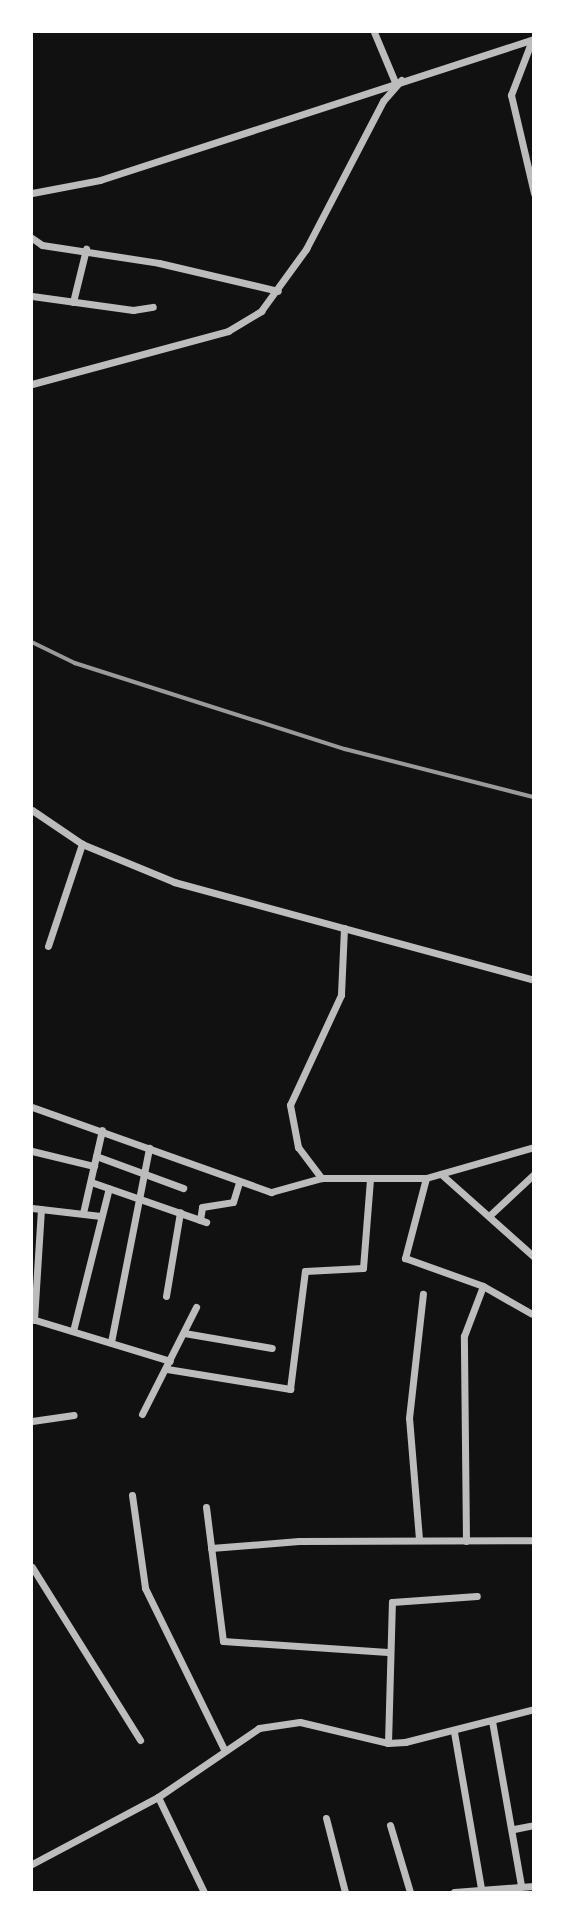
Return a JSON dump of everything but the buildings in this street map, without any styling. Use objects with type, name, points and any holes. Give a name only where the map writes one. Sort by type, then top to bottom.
[{"type":"street","points":[[374,32],[398,81]]},
{"type":"street","points":[[520,32],[523,42]]},
{"type":"street","points":[[32,193],[100,180],[533,39]]},
{"type":"street","points":[[533,39],[511,95],[534,193]]},
{"type":"street","points":[[32,384],[228,331],[247,322],[278,291],[306,249],[383,101],[398,81]]},
{"type":"street","points":[[32,238],[42,245],[86,249],[278,291]]},
{"type":"street","points":[[74,302],[86,249]]},
{"type":"street","points":[[32,296],[133,310],[153,307]]},
{"type":"street","points":[[32,810],[82,844],[174,882],[534,980]]},
{"type":"street","points":[[48,946],[82,844]]},
{"type":"street","points":[[321,1178],[298,1147],[290,1105],[341,995],[344,928]]},
{"type":"street","points":[[32,1107],[103,1130],[271,1192],[321,1178],[426,1178],[534,1146]]},
{"type":"street","points":[[83,1213],[103,1130]]},
{"type":"street","points":[[111,1342],[149,1148]]},
{"type":"street","points":[[32,1151],[94,1166]]},
{"type":"street","points":[[96,1157],[183,1188]]},
{"type":"street","points":[[442,1174],[534,1257]]},
{"type":"street","points":[[489,1216],[534,1174]]},
{"type":"street","points":[[426,1178],[405,1258],[484,1286],[531,1314]]},
{"type":"street","points":[[41,1209],[33,1319],[111,1342],[168,1365],[290,1389],[305,1271],[363,1268],[370,1180]]},
{"type":"street","points":[[91,1182],[203,1221],[202,1207],[233,1202],[239,1182]]},
{"type":"street","points":[[72,1331],[108,1188]]},
{"type":"street","points":[[32,1208],[101,1216]]},
{"type":"street","points":[[166,1296],[180,1212]]},
{"type":"street","points":[[466,1541],[464,1336],[468,1318],[484,1286]]},
{"type":"street","points":[[419,1539],[409,1418],[423,1294]]},
{"type":"street","points":[[142,1414],[196,1307]]},
{"type":"street","points":[[184,1333],[272,1348]]},
{"type":"street","points":[[32,1421],[74,1415]]},
{"type":"street","points":[[132,1495],[145,1588],[224,1749]]},
{"type":"street","points":[[206,1507],[223,1641],[388,1652]]},
{"type":"street","points":[[211,1548],[419,1539],[534,1540]]},
{"type":"street","points":[[32,1567],[140,1740]]},
{"type":"street","points":[[388,1743],[390,1608],[396,1600],[477,1596]]},
{"type":"street","points":[[32,1864],[158,1797],[255,1730],[289,1722],[332,1726],[388,1743],[454,1732],[534,1709]]},
{"type":"street","points":[[492,1721],[514,1829],[522,1886]]},
{"type":"street","points":[[454,1732],[481,1889]]},
{"type":"street","points":[[158,1797],[204,1892]]},
{"type":"street","points":[[326,1818],[345,1892]]},
{"type":"street","points":[[390,1825],[410,1892]]},
{"type":"street","points":[[514,1829],[534,1825]]},
{"type":"street","points":[[454,1892],[534,1886]]},
{"type":"railway","points":[[32,642],[75,663],[345,749],[534,797]]}]
